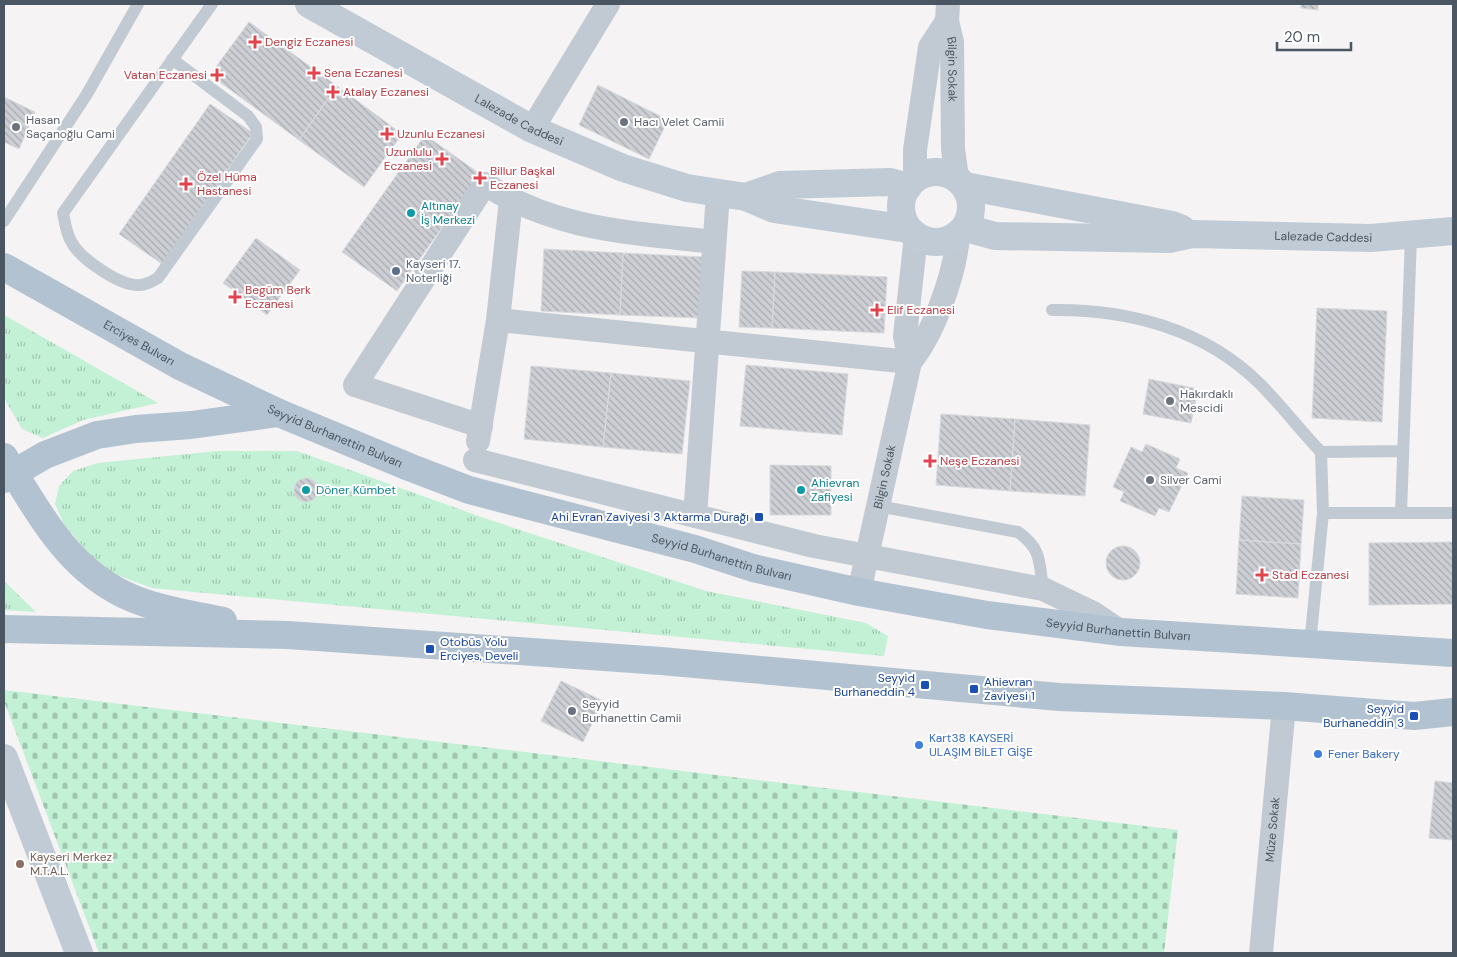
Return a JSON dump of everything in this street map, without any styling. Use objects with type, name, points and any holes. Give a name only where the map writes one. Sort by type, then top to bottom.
[{"type":"main road","name":"Erciyes Bulvarı","points":[[4,267],[180,366],[279,412]]},
{"type":"main road","name":"Seyyid Burhanettin Bulvarı","points":[[288,635],[145,603],[110,588],[71,556],[51,533],[7,469],[97,435],[136,429],[191,425],[279,412],[469,490],[694,549],[753,568],[859,592],[987,615],[1121,632],[1453,653]]},
{"type":"main road","name":"Seyyid Burhanettin Bulvarı","points":[[4,629],[288,635],[661,661],[1059,697],[1284,706],[1414,716],[1453,712]]},
{"type":"main road","points":[[1404,649],[1453,647]]},
{"type":"main road","points":[[1414,716],[1453,716]]},
{"type":"street","name":"Lalezade Caddesi","points":[[309,4],[532,129],[641,174],[687,188],[746,197],[774,209],[912,232]]},
{"type":"street","points":[[532,129],[608,4]]},
{"type":"street","name":"Bilgin Sokak","points":[[947,12],[952,42],[953,149],[961,182]]},
{"type":"street","name":"Bilgin Sokak","points":[[911,182],[930,47],[947,12]]},
{"type":"street","points":[[936,171],[961,182],[972,207],[970,218],[962,232],[937,243],[912,232],[902,219],[901,208],[911,182],[936,171]]},
{"type":"street","name":"Lalezade Caddesi","points":[[746,197],[780,185],[911,182]]},
{"type":"street","name":"Lalezade Caddesi","points":[[961,182],[1172,225],[1192,234]]},
{"type":"street","points":[[481,426],[355,385],[485,184],[511,200],[539,213],[588,226],[714,242]]},
{"type":"street","points":[[694,516],[718,194]]},
{"type":"street","points":[[469,490],[498,320],[511,200]]},
{"type":"street","name":"Lalezade Caddesi","points":[[962,232],[995,236],[1169,239],[1192,234],[1320,238],[1411,236],[1453,231]]},
{"type":"street","name":"Bilgin Sokak","points":[[859,592],[910,362],[905,336],[912,232]]},
{"type":"street","name":"Bilgin Sokak","points":[[910,362],[924,345],[950,276],[962,232]]},
{"type":"street","points":[[498,320],[910,362]]},
{"type":"street","points":[[475,460],[754,532],[867,557],[1043,589],[1093,613],[1121,632]]},
{"type":"street","name":"Müze Sokak","points":[[1261,953],[1284,706]]},
{"type":"street","points":[[4,758],[79,953]]},
{"type":"lane","points":[[4,221],[88,94],[138,4]]},
{"type":"lane","points":[[172,59],[248,116],[256,127],[257,139],[158,278],[140,285],[131,284],[95,266],[78,252],[65,228],[63,212],[172,59],[212,4]]},
{"type":"lane","points":[[1401,513],[1411,236]]},
{"type":"lane","points":[[1052,310],[1082,310],[1142,318],[1198,340],[1220,352],[1253,378],[1321,452],[1324,513],[1310,644]]},
{"type":"lane","points":[[1321,452],[1403,451]]},
{"type":"lane","points":[[878,506],[1018,532],[1028,539],[1038,552],[1043,589]]},
{"type":"lane","points":[[1324,513],[1453,513]]},
{"type":"green space","points":[[4,315],[158,403],[83,420],[43,438],[22,429],[4,398]]},
{"type":"green space","points":[[217,451],[297,451],[484,518],[706,591],[866,623],[888,636],[884,656],[152,588],[112,573],[91,556],[64,524],[55,504],[59,486],[73,471],[98,463]]},
{"type":"green space","points":[[4,581],[36,612],[4,610]]},
{"type":"green space","points":[[4,690],[1178,830],[1164,953],[99,953],[4,701]]},
{"type":"building","points":[[1301,4],[1318,4],[1318,10],[1301,8]]},
{"type":"building","points":[[249,22],[337,86],[299,140],[210,75]]},
{"type":"building","name":"Hacı Velet Camii","points":[[598,85],[668,120],[649,159],[579,125]]},
{"type":"building","points":[[337,86],[402,134],[364,187],[299,140]]},
{"type":"building","name":"Hasan Saçanoğlu Cami","points":[[4,97],[35,112],[19,149],[4,142]]},
{"type":"building","name":"Özel Hüma Hastanesi","points":[[210,104],[253,133],[162,264],[119,234]]},
{"type":"building","name":"Altınay İş Merkezi","points":[[425,135],[480,174],[397,291],[342,252]]},
{"type":"building","points":[[256,238],[300,270],[267,315],[223,283]]},
{"type":"building","points":[[544,249],[623,253],[620,315],[541,311]]},
{"type":"building","points":[[623,253],[703,257],[700,318],[620,315]]},
{"type":"building","points":[[742,271],[775,272],[772,328],[739,327]]},
{"type":"building","points":[[775,272],[887,277],[884,333],[772,328]]},
{"type":"building","points":[[1317,308],[1387,311],[1382,422],[1312,418]]},
{"type":"building","points":[[746,365],[848,374],[842,435],[740,426]]},
{"type":"building","points":[[531,366],[611,373],[603,447],[524,439]]},
{"type":"building","points":[[611,373],[690,381],[682,454],[603,447]]},
{"type":"building","name":"Hakırdaklı Mescidi","points":[[1149,379],[1198,389],[1191,423],[1143,414]]},
{"type":"building","points":[[941,414],[1015,419],[1010,491],[936,485]]},
{"type":"building","points":[[1015,419],[1090,425],[1085,496],[1010,491]]},
{"type":"building","name":"Silver Cami","points":[[1146,444],[1180,459],[1176,468],[1188,473],[1169,512],[1159,508],[1155,516],[1120,501],[1124,492],[1113,487],[1131,447],[1142,452]]},
{"type":"building","name":"Ahievran Zafiyesi","points":[[770,465],[831,466],[831,515],[770,515]]},
{"type":"building","name":"Döner Kümbet","points":[[306,478],[315,481],[318,490],[315,499],[306,502],[297,499],[294,490],[297,481]]},
{"type":"building","points":[[1242,496],[1304,500],[1301,544],[1239,540]]},
{"type":"building","points":[[1239,540],[1301,544],[1298,598],[1236,594]]},
{"type":"building","points":[[1453,542],[1453,604],[1369,605],[1369,543]]},
{"type":"building","points":[[1123,546],[1135,551],[1140,563],[1135,575],[1123,580],[1111,575],[1106,563],[1111,551]]},
{"type":"building","name":"Seyyid Burhanettin Camii","points":[[561,681],[603,701],[583,742],[541,721]]},
{"type":"building","points":[[1435,781],[1453,783],[1453,840],[1429,838]]},
{"type":"place","name":"Dengiz Eczanesi","points":[[255,42]]},
{"type":"place","name":"Sena Eczanesi","points":[[314,73]]},
{"type":"place","name":"Vatan Eczanesi","points":[[217,75]]},
{"type":"place","name":"Atalay Eczanesi","points":[[333,92]]},
{"type":"place","name":"Hacı Velet Camii","points":[[624,122]]},
{"type":"place","name":"Hasan Saçanoğlu Cami","points":[[16,127]]},
{"type":"place","name":"Uzunlu Eczanesi","points":[[387,134]]},
{"type":"place","name":"Uzunlulu Eczanesi","points":[[442,159]]},
{"type":"place","name":"Billur Başkal Eczanesi","points":[[480,178]]},
{"type":"place","name":"Özel Hüma Hastanesi","points":[[186,184]]},
{"type":"place","name":"Altınay İş Merkezi","points":[[411,213]]},
{"type":"place","name":"Kayseri 17. Noterliği","points":[[396,271]]},
{"type":"place","name":"Begüm Berk Eczanesi","points":[[235,297]]},
{"type":"place","name":"Elif Eczanesi","points":[[877,310]]},
{"type":"place","name":"Hakırdaklı Mescidi","points":[[1170,401]]},
{"type":"place","name":"Neşe Eczanesi","points":[[930,461]]},
{"type":"place","name":"Silver Cami","points":[[1150,480]]},
{"type":"place","name":"Döner Kümbet","points":[[306,490]]},
{"type":"place","name":"Ahievran Zafiyesi","points":[[801,490]]},
{"type":"place","name":"Ahi Evran Zaviyesi 3 Aktarma Durağı","points":[[759,517]]},
{"type":"place","name":"Stad Eczanesi","points":[[1262,575]]},
{"type":"place","name":"Otobüs Yolu Erciyes, Develi","points":[[430,649]]},
{"type":"place","name":"Seyyid Burhaneddin 4","points":[[925,685]]},
{"type":"place","name":"Ahievran Zaviyesi 1","points":[[974,689]]},
{"type":"place","name":"Seyyid Burhanettin Camii","points":[[572,711]]},
{"type":"place","name":"Seyyid Burhaneddin 3","points":[[1414,716]]},
{"type":"place","name":"Kart38 KAYSERİ ULAŞIM BİLET GİŞE","points":[[919,745]]},
{"type":"place","name":"Fener Bakery","points":[[1318,754]]},
{"type":"place","name":"Kayseri Merkez M.T.A.L.","points":[[20,864]]}]
